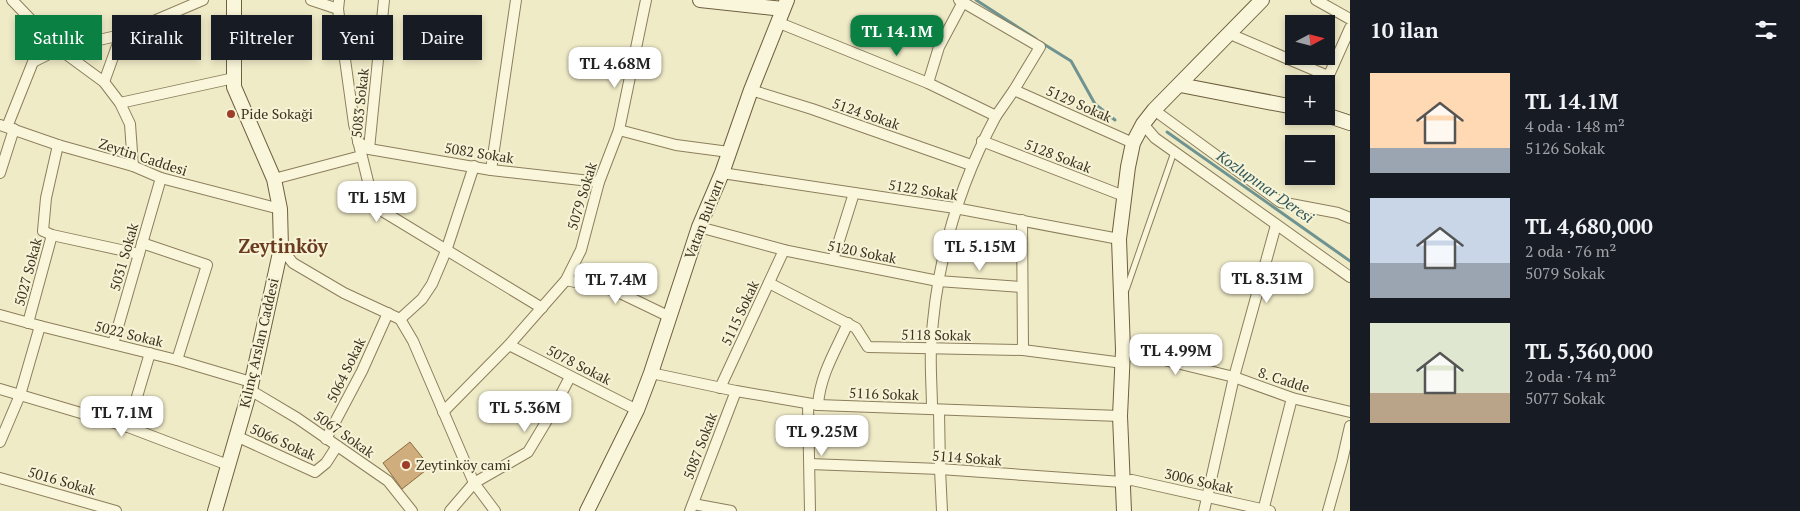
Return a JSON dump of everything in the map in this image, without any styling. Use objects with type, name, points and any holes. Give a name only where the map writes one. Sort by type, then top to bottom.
[{"type":"street","points":[[13,0],[27,15]]},
{"type":"street","points":[[169,15],[203,0]]},
{"type":"street","name":"Kılınç Arslan Caddesi","points":[[215,511],[251,386],[281,248],[280,209],[274,179],[234,87],[234,0]]},
{"type":"street","points":[[311,0],[339,4]]},
{"type":"street","name":"5083 Sokak","points":[[384,0],[365,153],[374,206],[542,308]]},
{"type":"street","points":[[491,170],[516,0]]},
{"type":"street","name":"5079 Sokak","points":[[443,412],[509,344],[566,280],[581,250],[599,182],[619,130],[646,0]]},
{"type":"street","points":[[700,0],[782,10],[996,116]]},
{"type":"street","points":[[1316,0],[1350,19]]},
{"type":"street","points":[[928,83],[939,47],[961,1],[1040,46],[996,116],[971,165],[955,208],[938,281],[931,349],[942,511]]},
{"type":"street","points":[[1124,511],[1120,416],[1123,357],[1119,239],[1133,142],[1143,124],[1154,110],[1262,1]]},
{"type":"street","name":"5082 Sokak","points":[[339,4],[354,124],[358,142],[365,153],[599,182]]},
{"type":"street","name":"Vatan Bulvarı","points":[[587,511],[636,410],[670,317],[699,227],[722,173],[782,10]]},
{"type":"street","points":[[1328,75],[1350,28]]},
{"type":"street","points":[[1230,34],[1316,75]]},
{"type":"street","points":[[0,173],[7,127],[33,62],[37,60]]},
{"type":"street","points":[[74,60],[104,82],[120,103],[130,124],[132,166]]},
{"type":"street","points":[[104,82],[112,60]]},
{"type":"street","points":[[120,103],[234,78]]},
{"type":"street","points":[[1180,85],[1285,105]]},
{"type":"street","name":"5124 Sokak","points":[[751,90],[812,109],[971,165]]},
{"type":"street","name":"5129 Sokak","points":[[1014,90],[1133,142]]},
{"type":"street","points":[[1154,110],[1280,202],[1338,213],[1350,218]]},
{"type":"street","points":[[1335,118],[1350,123]]},
{"type":"street","points":[[1143,124],[1155,138],[1350,277]]},
{"type":"street","name":"Zeytin Caddesi","points":[[7,127],[58,145],[132,166],[161,178],[280,209]]},
{"type":"street","points":[[619,130],[676,145],[729,152]]},
{"type":"street","name":"5128 Sokak","points":[[982,141],[1124,196]]},
{"type":"street","name":"5027 Sokak","points":[[28,323],[52,235],[43,230],[46,198],[58,145]]},
{"type":"street","points":[[274,179],[365,153]]},
{"type":"street","points":[[400,319],[422,298],[432,284],[446,251],[474,166]]},
{"type":"street","name":"5122 Sokak","points":[[722,173],[955,208],[1119,239]]},
{"type":"street","name":"5031 Sokak","points":[[113,344],[161,178]]},
{"type":"street","points":[[833,260],[854,193]]},
{"type":"street","points":[[1022,220],[1023,350]]},
{"type":"street","points":[[1204,511],[1234,377],[1276,225]]},
{"type":"street","name":"5120 Sokak","points":[[699,227],[784,250],[938,281],[1022,287]]},
{"type":"street","points":[[52,235],[139,254]]},
{"type":"street","points":[[142,243],[207,265],[177,360]]},
{"type":"street","points":[[281,248],[293,263],[344,293],[400,319],[413,341],[474,483],[495,511]]},
{"type":"street","name":"5115 Sokak","points":[[720,388],[784,250]]},
{"type":"street","points":[[566,280],[616,291],[670,317]]},
{"type":"street","name":"5118 Sokak","points":[[769,283],[856,328],[868,347],[1023,350],[1123,357]]},
{"type":"street","name":"5064 Sokak","points":[[326,438],[362,371],[388,313]]},
{"type":"street","name":"5022 Sokak","points":[[0,315],[177,360],[251,386]]},
{"type":"street","points":[[810,511],[813,404],[848,323]]},
{"type":"street","points":[[0,442],[20,395],[40,326]]},
{"type":"street","name":"5078 Sokak","points":[[509,344],[636,410]]},
{"type":"street","points":[[128,427],[150,353]]},
{"type":"street","name":"8. Cadde","points":[[1123,357],[1234,377],[1292,398],[1350,412]]},
{"type":"street","name":"5116 Sokak","points":[[650,373],[720,388],[813,404],[1120,416]]},
{"type":"street","points":[[450,511],[474,483],[528,452],[549,418],[570,377]]},
{"type":"street","name":"5067 Sokak","points":[[251,386],[388,481],[406,508]]},
{"type":"street","points":[[0,389],[128,427],[228,465]]},
{"type":"street","name":"5087 Sokak","points":[[692,508],[736,391]]},
{"type":"street","points":[[1265,510],[1292,398]]},
{"type":"street","points":[[1328,511],[1346,463],[1350,426]]},
{"type":"street","name":"5066 Sokak","points":[[236,436],[316,472],[326,463],[337,446]]},
{"type":"street","name":"5114 Sokak","points":[[810,464],[940,469],[1122,482]]},
{"type":"street","name":"5016 Sokak","points":[[0,478],[116,511]]},
{"type":"street","name":"3006 Sokak","points":[[1122,482],[1132,480],[1265,510]]},
{"type":"street","points":[[692,508],[731,511]]},
{"type":"lane","points":[[1121,304],[1174,151]]},
{"type":"building","name":"Zeytinköy cami","points":[[410,442],[430,467],[402,489],[383,463]]},
{"type":"waterway","name":"Kozlupınar Deresi","points":[[976,0],[1036,39]]},
{"type":"waterway","name":"Kozlupınar Deresi","points":[[1042,43],[1071,61],[1095,104],[1115,120]]},
{"type":"waterway","name":"Kozlupınar Deresi","points":[[1167,132],[1350,261]]},
{"type":"place","name":"Pide Sokaği","points":[[231,114]]},
{"type":"place","name":"Zeytinköy cami","points":[[406,465]]},
{"type":"district","name":"Zeytinköy","points":[[283,246]]}]
